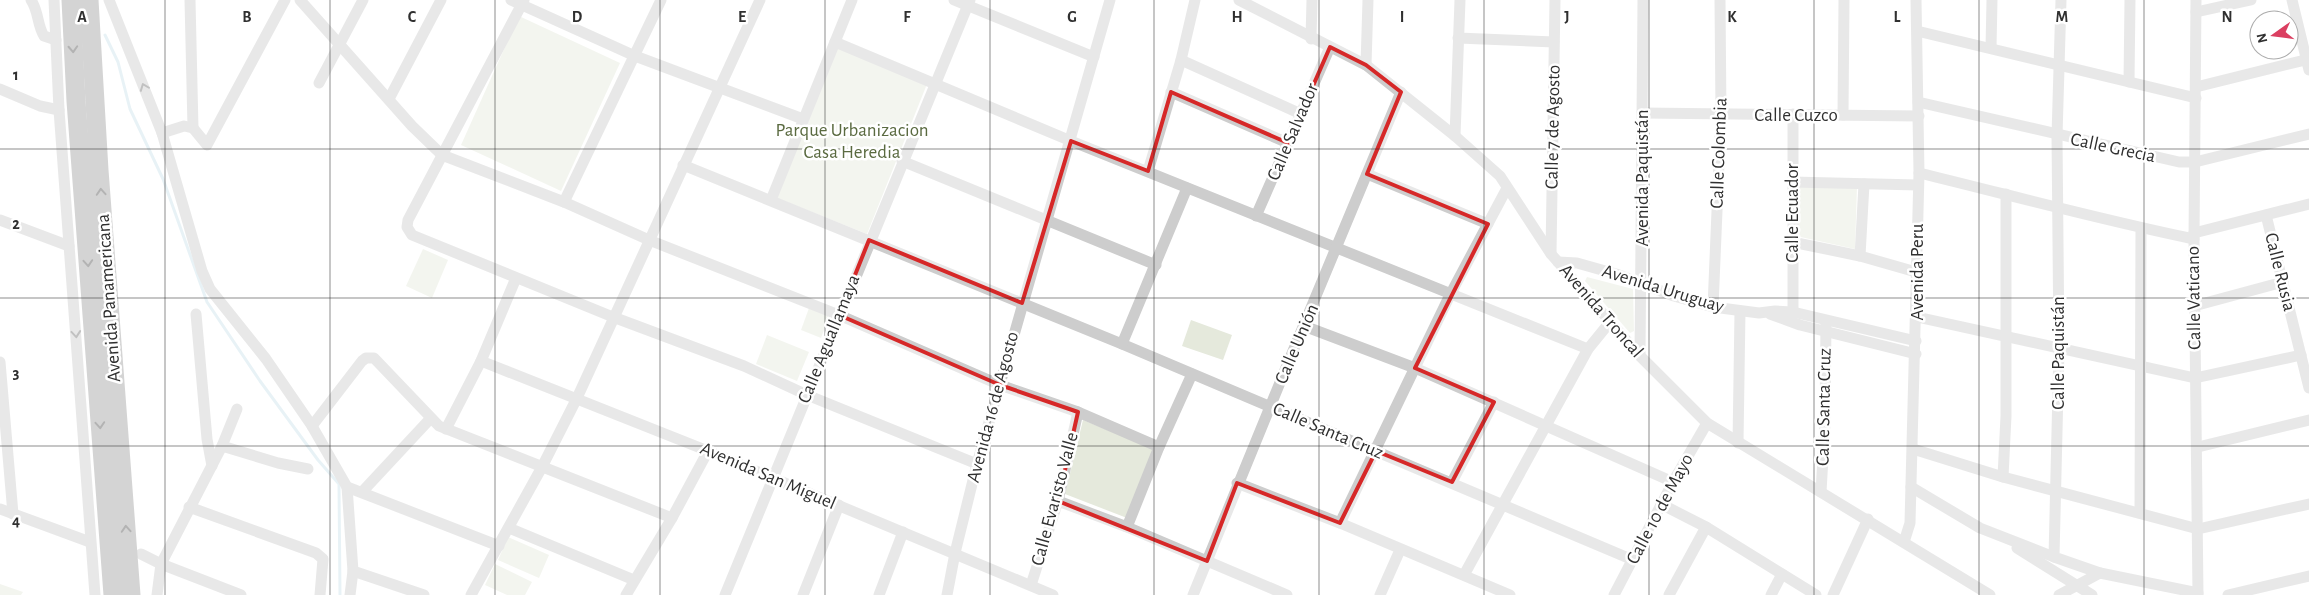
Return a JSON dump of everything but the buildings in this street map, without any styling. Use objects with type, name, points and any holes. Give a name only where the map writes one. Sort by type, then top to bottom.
[{"type":"highway","name":"Avenida Panamericana","points":[[71,0],[76,101],[113,595]]},
{"type":"highway","name":"Avenida Panamericana","points":[[89,0],[99,170],[131,595]]},
{"type":"street","points":[[31,0],[36,8],[39,29],[44,36],[56,40]]},
{"type":"street","points":[[54,0],[59,110],[94,595]]},
{"type":"street","points":[[109,0],[162,133],[202,272],[210,289],[266,359],[312,426],[347,487],[353,571],[350,595]]},
{"type":"street","points":[[190,0],[193,128]]},
{"type":"street","points":[[162,133],[184,126],[193,128],[207,145],[285,0]]},
{"type":"street","points":[[300,0],[430,146],[442,155],[564,202],[648,240],[839,315],[1000,385],[1078,412],[1158,447]]},
{"type":"street","points":[[319,83],[363,0]]},
{"type":"street","points":[[389,99],[441,0]]},
{"type":"street","points":[[564,202],[662,0]]},
{"type":"street","points":[[471,595],[542,468],[577,398],[760,0]]},
{"type":"street","points":[[771,200],[852,0]]},
{"type":"street","points":[[954,0],[969,3],[1094,57]]},
{"type":"street","name":"Avenida 16 de Agosto","points":[[947,595],[954,553],[977,464],[1110,0]]},
{"type":"street","points":[[1148,171],[1181,60],[1195,0]]},
{"type":"street","name":"Avenida Troncal","points":[[1239,0],[1366,65],[1402,92],[1500,176],[1554,258],[1640,356],[1707,423],[1868,519],[1990,595]]},
{"type":"street","points":[[1311,38],[1312,0]]},
{"type":"street","points":[[1366,65],[1368,0]]},
{"type":"street","points":[[1455,136],[1460,0]]},
{"type":"street","name":"Calle 7 de Agosto","points":[[1554,258],[1555,0]]},
{"type":"street","name":"Avenida Paquistán","points":[[1640,356],[1643,0]]},
{"type":"street","name":"Calle Colombia","points":[[1714,307],[1721,115],[1720,0]]},
{"type":"street","points":[[1843,114],[1844,0]]},
{"type":"street","name":"Avenida Peru","points":[[1904,542],[1910,523],[1917,317],[1919,116],[1916,0]]},
{"type":"street","points":[[1991,48],[1992,0]]},
{"type":"street","name":"Calle Paquistán","points":[[2054,557],[2059,348],[2056,136],[2061,0]]},
{"type":"street","points":[[2129,82],[2130,0]]},
{"type":"street","points":[[2196,6],[2251,0]]},
{"type":"street","points":[[1917,31],[2129,82],[2196,93],[2308,63],[2292,0]]},
{"type":"street","points":[[803,119],[720,86],[635,56],[518,2],[408,220],[410,232],[414,237],[613,317],[744,366],[807,395],[977,464]]},
{"type":"street","name":"Calle Aguallamaya","points":[[725,595],[774,479],[869,240],[969,3]]},
{"type":"street","name":"Calle Vaticano","points":[[2196,6],[2194,306],[2198,447],[2198,594]]},
{"type":"street","points":[[1458,38],[1554,42]]},
{"type":"street","points":[[835,42],[1337,250],[1588,349]]},
{"type":"street","name":"Calle Salvador","points":[[1256,216],[1330,47]]},
{"type":"street","points":[[1181,60],[1301,114]]},
{"type":"street","points":[[0,89],[40,106],[59,110]]},
{"type":"street","points":[[1171,92],[1288,143]]},
{"type":"street","name":"Calle Unión","points":[[1193,595],[1237,483],[1337,250],[1402,92]]},
{"type":"street","name":"Calle Grecia","points":[[1918,102],[2056,136],[2179,162],[2195,162],[2309,134]]},
{"type":"street","name":"Calle Cuzco","points":[[1642,114],[1919,116]]},
{"type":"street","name":"Calle Ecuador","points":[[1792,114],[1793,312]]},
{"type":"street","points":[[902,160],[1156,265]]},
{"type":"street","name":"Calle Santa Cruz","points":[[683,164],[1271,406],[1634,560]]},
{"type":"street","points":[[1367,174],[1488,224]]},
{"type":"street","points":[[1792,182],[1864,184],[1918,179],[2006,194],[2056,209],[2141,228],[2194,236],[2309,204]]},
{"type":"street","points":[[1860,256],[1864,184]]},
{"type":"street","points":[[1122,344],[1187,188]]},
{"type":"street","points":[[1340,523],[1450,295],[1507,188]]},
{"type":"street","points":[[2002,477],[2006,416],[2006,194]]},
{"type":"street","name":"Calle Rusia","points":[[2266,215],[2309,388]]},
{"type":"street","points":[[0,220],[69,246]]},
{"type":"street","points":[[2140,513],[2141,228]]},
{"type":"street","points":[[1792,242],[1860,256],[1916,272]]},
{"type":"street","name":"Avenida Uruguay","points":[[1554,258],[1573,261],[1616,274],[1714,307],[1740,311],[1793,312],[1826,326],[1916,341]]},
{"type":"street","points":[[446,429],[481,361],[516,278]]},
{"type":"street","points":[[2194,306],[2283,282]]},
{"type":"street","points":[[1738,443],[1740,311]]},
{"type":"street","points":[[1766,312],[1791,322],[1826,326],[1916,354]]},
{"type":"street","points":[[196,314],[207,439],[212,466]]},
{"type":"street","points":[[1917,317],[2195,378],[2301,355]]},
{"type":"street","points":[[1464,575],[1588,349],[1610,322]]},
{"type":"street","points":[[1304,326],[1415,368],[1672,482]]},
{"type":"street","name":"Calle Santa Cruz","points":[[1821,492],[1825,423],[1826,326]]},
{"type":"street","points":[[312,426],[362,361],[369,357],[378,361],[430,419],[446,429],[672,518]]},
{"type":"street","name":"Avenida San Miguel","points":[[481,361],[708,451],[1053,595]]},
{"type":"street","points":[[0,362],[13,514]]},
{"type":"street","points":[[1127,527],[1158,447],[1192,374]]},
{"type":"street","points":[[1452,482],[1494,402]]},
{"type":"street","points":[[157,595],[161,564],[189,506],[222,446],[238,409]]},
{"type":"street","name":"Calle Evaristo Valle","points":[[1031,585],[1058,501],[1078,412]]},
{"type":"street","points":[[362,492],[430,419]]},
{"type":"street","points":[[2198,447],[2309,420]]},
{"type":"street","name":"Calle 10 de Mayo","points":[[1614,595],[1634,560],[1672,482],[1707,423]]},
{"type":"street","points":[[222,446],[286,466],[308,469]]},
{"type":"street","points":[[1914,449],[2002,477],[2057,490],[2198,529],[2309,504]]},
{"type":"street","points":[[627,595],[708,451]]},
{"type":"street","points":[[1237,483],[1340,523],[1510,595]]},
{"type":"street","points":[[347,487],[498,546]]},
{"type":"street","points":[[1910,488],[1997,535],[2092,595]]},
{"type":"street","points":[[1058,501],[1127,527],[1287,595]]},
{"type":"street","points":[[1662,504],[1706,527],[1816,595]]},
{"type":"street","points":[[189,506],[316,553],[323,559],[320,595]]},
{"type":"street","points":[[803,595],[839,506]]},
{"type":"street","points":[[0,509],[90,542]]},
{"type":"street","points":[[1833,595],[1868,519]]},
{"type":"street","points":[[1669,595],[1706,527]]},
{"type":"street","points":[[509,528],[634,580]]},
{"type":"street","points":[[879,595],[903,532]]},
{"type":"street","points":[[1997,535],[2100,573],[2198,594]]},
{"type":"street","points":[[1380,595],[1400,550]]},
{"type":"street","points":[[141,554],[161,564],[241,595]]},
{"type":"street","points":[[353,571],[424,595]]},
{"type":"street","points":[[2059,595],[2100,573]]},
{"type":"street","points":[[1771,595],[1782,574]]},
{"type":"street","points":[[2228,595],[2309,576]]},
{"type":"highlighted area","points":[[1330,47],[1366,65],[1401,92],[1367,174],[1488,224],[1415,368],[1494,402],[1452,482],[1376,451],[1340,523],[1237,483],[1207,561],[1058,501],[1078,412],[1000,385],[839,315],[869,240],[1022,303],[1071,141],[1148,171],[1171,92],[1288,143]]},
{"type":"green space","points":[[519,16],[620,63],[561,191],[461,145]]},
{"type":"green space","name":"Parque Urbanizacion Casa Heredia","points":[[837,47],[927,84],[867,234],[777,198]]},
{"type":"green space","points":[[1796,186],[1857,187],[1855,249],[1796,236]]},
{"type":"green space","points":[[423,249],[448,260],[432,298],[406,286]]},
{"type":"green space","points":[[1587,277],[1633,289],[1634,331],[1630,333],[1585,281]]},
{"type":"green space","points":[[809,308],[829,316],[821,338],[801,330]]},
{"type":"green space","points":[[1191,320],[1232,335],[1223,360],[1182,346]]},
{"type":"green space","points":[[767,335],[809,352],[797,381],[756,364]]},
{"type":"green space","points":[[1083,420],[1153,449],[1127,518],[1065,494]]},
{"type":"green space","points":[[508,537],[549,555],[539,578],[498,560]]},
{"type":"green space","points":[[495,564],[532,582],[525,595],[507,595],[485,585]]},
{"type":"green space","points":[[0,584],[23,592],[21,595],[0,595]]},
{"type":"waterway","points":[[105,35],[118,62],[130,109],[163,179],[207,302],[260,381],[318,460],[339,484],[340,595]]}]
